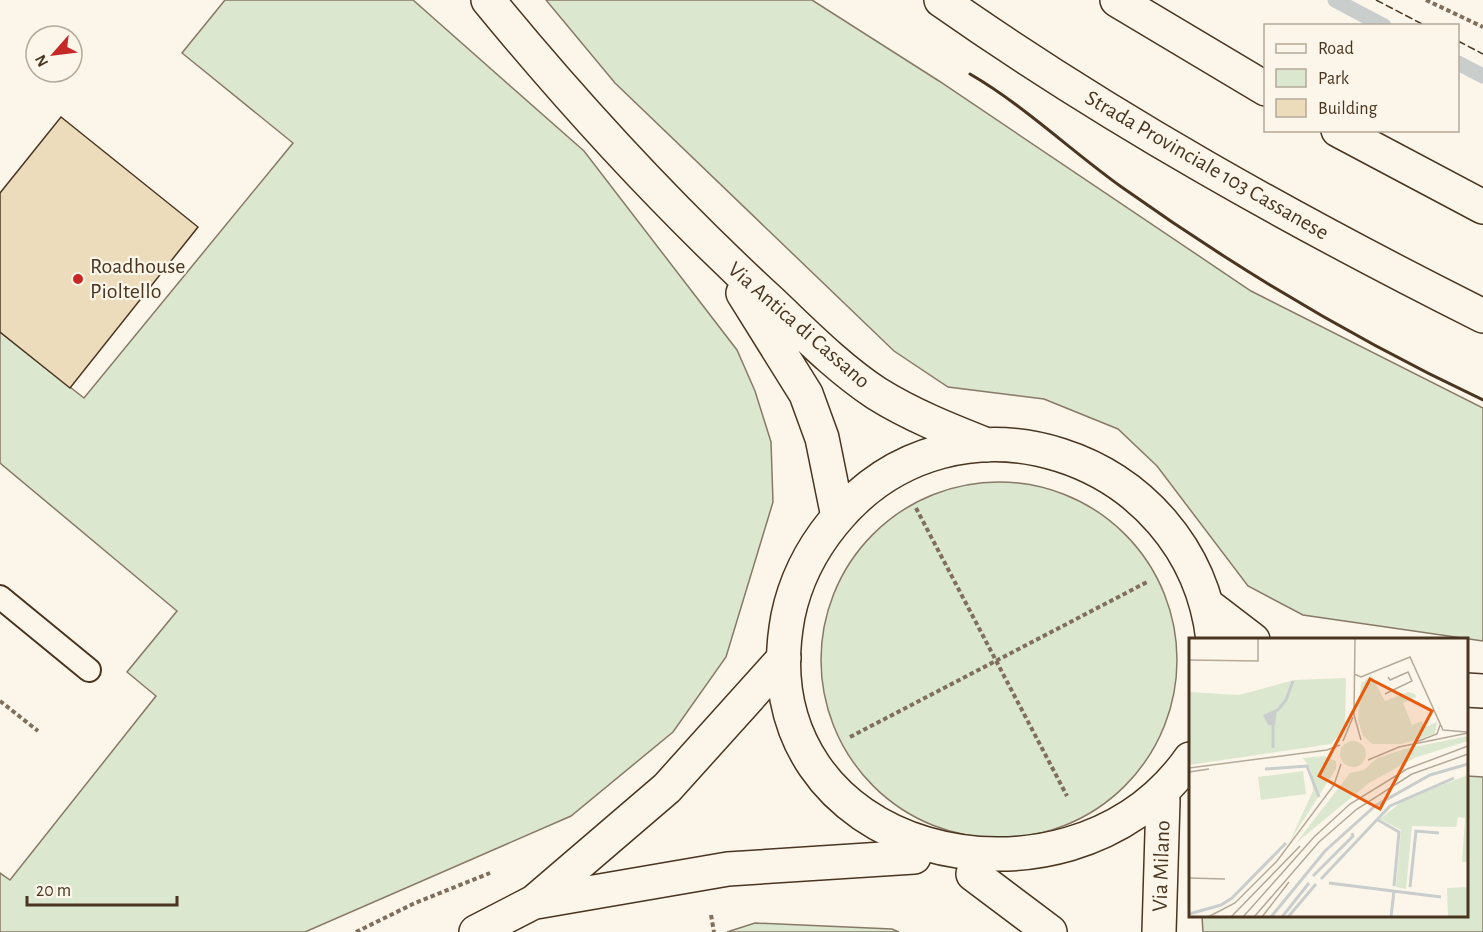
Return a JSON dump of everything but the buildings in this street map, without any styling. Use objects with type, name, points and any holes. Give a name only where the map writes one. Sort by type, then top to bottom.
[{"type":"main road","name":"Via Antica di Cassano","points":[[488,0],[627,158],[711,247],[860,381],[927,420],[987,445]]},
{"type":"main road","name":"Strada Provinciale 103 Cassanese","points":[[940,0],[1081,92],[1190,158],[1310,226],[1477,314]]},
{"type":"main road","points":[[1117,0],[1264,88]]},
{"type":"main road","points":[[1342,132],[1483,207]]},
{"type":"main road","name":"Via Antica di Cassano","points":[[711,247],[761,320],[806,394],[822,438],[838,517]]},
{"type":"main road","points":[[1189,762],[1163,800],[1135,828],[1093,854],[1068,864],[1032,873],[973,874],[914,857],[891,846],[851,816],[831,794],[809,759],[792,720],[784,658],[788,616],[798,582],[819,542],[838,517],[861,494],[897,471],[940,453],[987,445],[1034,447],[1064,455],[1097,469],[1144,501],[1166,524],[1191,562],[1206,604],[1213,638]]},
{"type":"main road","points":[[1206,604],[1252,638]]},
{"type":"main road","points":[[476,932],[534,902],[677,778],[784,658]]},
{"type":"main road","points":[[1468,690],[1483,691]]},
{"type":"main road","name":"Via Milano","points":[[1159,932],[1163,800]]},
{"type":"main road","points":[[534,902],[728,869],[914,857]]},
{"type":"main road","points":[[973,874],[1050,932]]},
{"type":"lane","points":[[0,597],[89,670]]},
{"type":"path","points":[[1426,0],[1483,27]]},
{"type":"path","points":[[897,471],[1079,819],[1093,854]]},
{"type":"path","points":[[809,759],[1156,577],[1191,562]]},
{"type":"path","points":[[0,701],[38,731]]},
{"type":"green space","points":[[225,0],[413,0],[584,151],[737,350],[755,391],[771,442],[773,502],[726,657],[673,732],[571,816],[305,932],[0,932],[0,873],[10,880],[156,696],[127,672],[177,611],[0,463],[0,332],[84,398],[293,143],[182,53]]},
{"type":"green space","points":[[546,0],[812,0],[939,81],[1251,291],[1483,408],[1483,641],[1303,615],[1248,586],[1157,466],[1118,429],[1044,399],[948,387],[894,351],[615,83]]},
{"type":"green space","points":[[999,482],[1034,486],[1067,496],[1098,512],[1125,534],[1147,561],[1163,592],[1173,625],[1177,660],[1173,695],[1163,728],[1147,759],[1125,786],[1098,808],[1067,824],[1034,834],[999,838],[964,834],[931,824],[900,808],[873,786],[851,759],[835,728],[825,695],[821,660],[825,625],[835,592],[851,561],[873,534],[900,512],[931,496],[964,486]]},
{"type":"green space","points":[[1468,776],[1483,777],[1483,932],[1203,932],[1202,917],[1468,917]]},
{"type":"green space","points":[[755,923],[892,929],[899,932],[727,932]]},
{"type":"waterway","points":[[1335,0],[1380,24]]},
{"type":"waterway","points":[[1459,64],[1483,76]]},
{"type":"fence","points":[[1376,0],[1422,24]]},
{"type":"fence","points":[[1459,42],[1483,54]]},
{"type":"wall","points":[[970,74],[1029,114],[1123,188],[1209,247],[1343,328],[1483,400]]},
{"type":"place","name":"Roadhouse Pioltello","points":[[78,279]]}]
